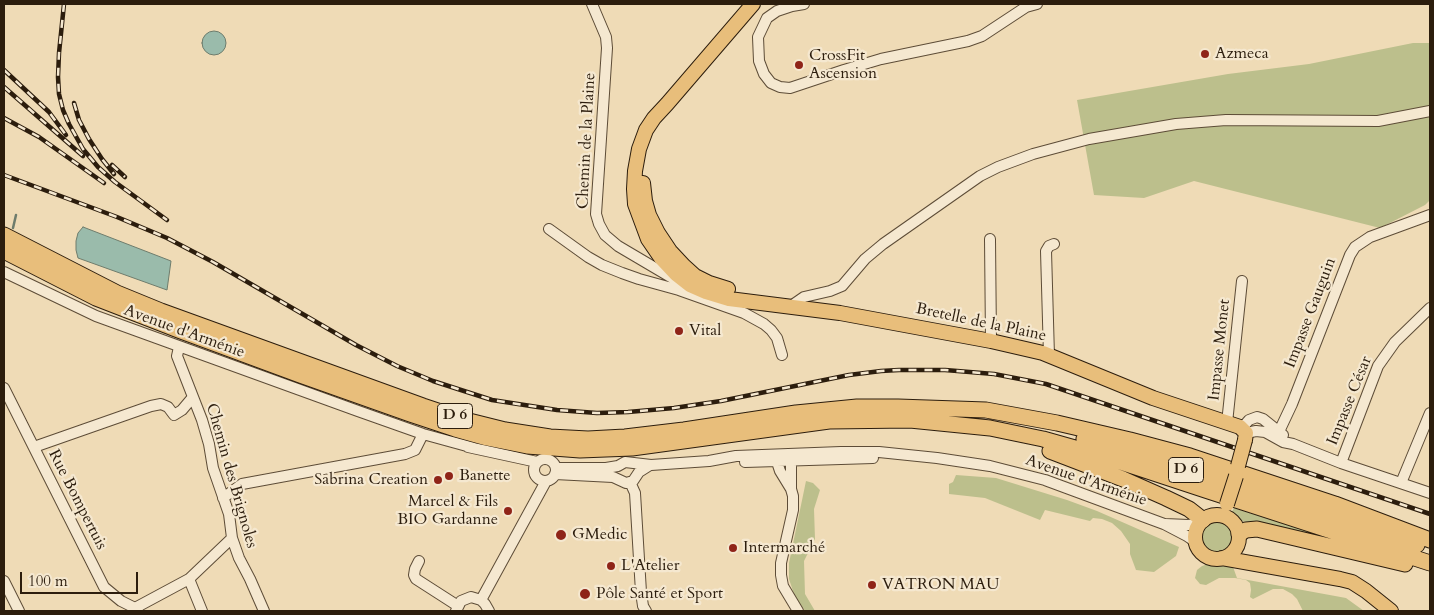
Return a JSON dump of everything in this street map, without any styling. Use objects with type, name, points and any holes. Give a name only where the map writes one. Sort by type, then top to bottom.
[{"type":"highway","name":"D 6","points":[[4,235],[117,293],[161,311],[423,406],[465,420],[505,430],[550,437],[588,439],[684,430],[796,413],[848,408],[937,408],[1037,426],[1158,461],[1430,549]]},
{"type":"highway","name":"D 6","points":[[4,251],[96,298],[223,347],[455,429],[487,438],[527,446],[580,450],[632,448],[829,421],[910,420],[947,423],[999,430],[1043,439],[1096,454],[1430,563]]},
{"type":"highway","points":[[937,408],[986,410],[1057,423],[1190,456],[1335,504],[1430,540]]},
{"type":"highway","points":[[947,423],[1030,444],[1064,455],[1189,509],[1201,522]]},
{"type":"highway","points":[[1239,538],[1246,530],[1257,529],[1430,570]]},
{"type":"main road","name":"Bretelle de la Plaine","points":[[753,4],[654,118],[646,130],[639,149],[635,171],[635,204],[648,240],[684,281],[706,292],[729,299],[840,313],[1021,347],[1049,356],[1153,398],[1227,423],[1244,433]]},
{"type":"main road","points":[[1244,433],[1237,471],[1225,510],[1216,515],[1209,516],[1201,522],[1196,532],[1196,542],[1200,550],[1206,556],[1214,558],[1256,563],[1352,582],[1391,611]]},
{"type":"main road","points":[[1225,510],[1236,526],[1241,549],[1246,557],[1256,563]]},
{"type":"main road","points":[[1222,558],[1235,549],[1239,538]]},
{"type":"street","name":"Chemin de la Plaine","points":[[592,4],[606,37],[607,48],[596,214],[605,235],[618,246],[684,281]]},
{"type":"street","points":[[804,4],[777,11],[767,18],[758,37],[759,60],[764,74],[771,83],[780,87],[790,88],[881,59],[968,41],[996,28],[1026,7],[1037,4]]},
{"type":"street","points":[[791,306],[804,297],[842,286],[879,247],[980,176],[1033,154],[1136,130],[1176,124],[1226,120],[1378,121],[1430,112]]},
{"type":"street","name":"Impasse Gauguin","points":[[1278,435],[1350,255],[1355,247],[1370,236],[1430,215]]},
{"type":"street","points":[[549,229],[602,265],[639,279],[684,281],[744,313],[771,330],[782,355]]},
{"type":"street","points":[[990,239],[991,341]]},
{"type":"street","points":[[1049,356],[1046,251],[1049,246],[1054,244]]},
{"type":"street","name":"Avenue d'Arménie","points":[[4,272],[96,316],[358,411],[390,427],[499,453],[536,466]]},
{"type":"street","name":"Impasse Monet","points":[[1227,423],[1242,281]]},
{"type":"street","name":"Impasse César","points":[[1341,463],[1378,366],[1395,342],[1430,308]]},
{"type":"street","name":"Chemin des Brignoles","points":[[179,347],[177,356],[204,428],[214,468],[229,514],[232,538],[239,558],[264,611]]},
{"type":"street","name":"Rue Bompertuis","points":[[4,388],[104,587],[136,610]]},
{"type":"street","points":[[34,447],[151,406],[161,404],[168,407],[174,414],[182,410],[193,397]]},
{"type":"street","points":[[1401,483],[1430,413]]},
{"type":"street","points":[[1244,433],[1249,420],[1257,417],[1264,419],[1283,442],[1430,493]]},
{"type":"street","points":[[223,498],[242,484],[404,454],[415,450],[422,436]]},
{"type":"street","name":"Avenue d'Arménie","points":[[618,466],[622,463],[651,465],[709,461],[734,462],[777,458],[909,456],[937,458],[990,466],[1076,490],[1164,524],[1196,542]]},
{"type":"street","points":[[777,458],[780,471],[794,496],[780,575],[783,586],[798,611]]},
{"type":"street","points":[[791,458],[791,489]]},
{"type":"street","points":[[544,459],[547,459],[553,463],[555,471],[550,479],[543,480],[538,478],[536,466],[544,459]]},
{"type":"street","points":[[628,479],[636,468],[631,463]]},
{"type":"street","name":"Avenue d'Arménie","points":[[628,479],[651,465]]},
{"type":"street","points":[[555,471],[618,466],[616,472],[628,479],[635,493],[641,592],[643,606],[646,611]]},
{"type":"street","points":[[555,471],[628,479]]},
{"type":"street","points":[[481,600],[545,484]]},
{"type":"street","name":"Avenue d'Arménie","points":[[1164,524],[1188,526],[1201,522]]},
{"type":"street","points":[[136,610],[189,579],[232,538]]},
{"type":"street","points":[[419,561],[414,575],[416,579],[457,608],[461,602],[471,597],[481,600],[486,604],[489,611]]},
{"type":"street","points":[[189,579],[202,611]]},
{"type":"street","points":[[4,581],[19,611]]},
{"type":"green space","points":[[1413,43],[1430,43],[1430,200],[1425,205],[1380,228],[1194,181],[1144,198],[1094,195],[1077,100],[1228,74],[1309,64]]},
{"type":"green space","points":[[956,475],[996,478],[1097,511],[1179,547],[1176,556],[1154,572],[1136,570],[1130,554],[1130,544],[1121,531],[1112,523],[1093,518],[1090,521],[1045,510],[1040,520],[985,498],[949,494],[949,484],[953,482]]},
{"type":"green space","points":[[806,481],[813,483],[820,490],[814,509],[815,539],[804,561],[805,594],[815,611],[805,611],[795,597],[789,579],[789,563]]},
{"type":"green space","points":[[1234,508],[1371,551],[1238,520],[1231,513]]},
{"type":"green space","points":[[1216,520],[1223,521],[1228,525],[1232,530],[1232,544],[1228,549],[1223,553],[1216,554],[1209,553],[1204,549],[1200,544],[1199,537],[1200,530],[1204,525],[1209,521]]},
{"type":"green space","points":[[1211,563],[1233,567],[1237,578],[1346,598],[1364,611],[1303,611],[1297,599],[1283,589],[1273,589],[1253,599],[1250,597],[1250,583],[1246,580],[1235,578],[1219,578],[1206,585],[1200,584],[1195,578],[1197,570]]},
{"type":"shaded area","points":[[214,31],[223,34],[226,43],[223,52],[214,55],[205,52],[202,43],[205,34]]},
{"type":"shaded area","points":[[83,227],[171,261],[167,290],[78,258],[76,241],[78,233]]},
{"type":"waterway","points":[[13,228],[16,215]]},
{"type":"railway","points":[[64,4],[58,77],[59,94],[69,124],[83,149],[98,167],[115,182],[167,220]]},
{"type":"railway","points":[[4,70],[49,112],[66,135]]},
{"type":"railway","points":[[4,87],[83,156]]},
{"type":"railway","points":[[74,103],[79,120],[89,139],[114,174]]},
{"type":"railway","points":[[4,118],[39,137],[104,183]]},
{"type":"railway","points":[[112,165],[125,177]]},
{"type":"railway","points":[[4,175],[117,217],[167,238],[213,262],[356,345],[397,366],[433,381],[492,400],[557,410],[597,413],[628,412],[721,401],[849,375],[881,371],[945,370],[994,374],[1046,384],[1430,514]]},
{"type":"place","name":"Azmeca","points":[[1205,54]]},
{"type":"place","name":"CrossFit Ascension","points":[[799,65]]},
{"type":"place","name":"Vital","points":[[679,331]]},
{"type":"place","name":"Banette","points":[[449,476]]},
{"type":"place","name":"Sabrina Creation","points":[[438,480]]},
{"type":"place","name":"Marcel & Fils BIO Gardanne","points":[[508,511]]},
{"type":"place","name":"GMedic","points":[[561,535]]},
{"type":"place","name":"Intermarché","points":[[733,548]]},
{"type":"place","name":"L'Atelier","points":[[611,566]]},
{"type":"place","name":"VATRON MAU","points":[[872,585]]},
{"type":"place","name":"Pôle Santé et Sport","points":[[585,594]]}]
